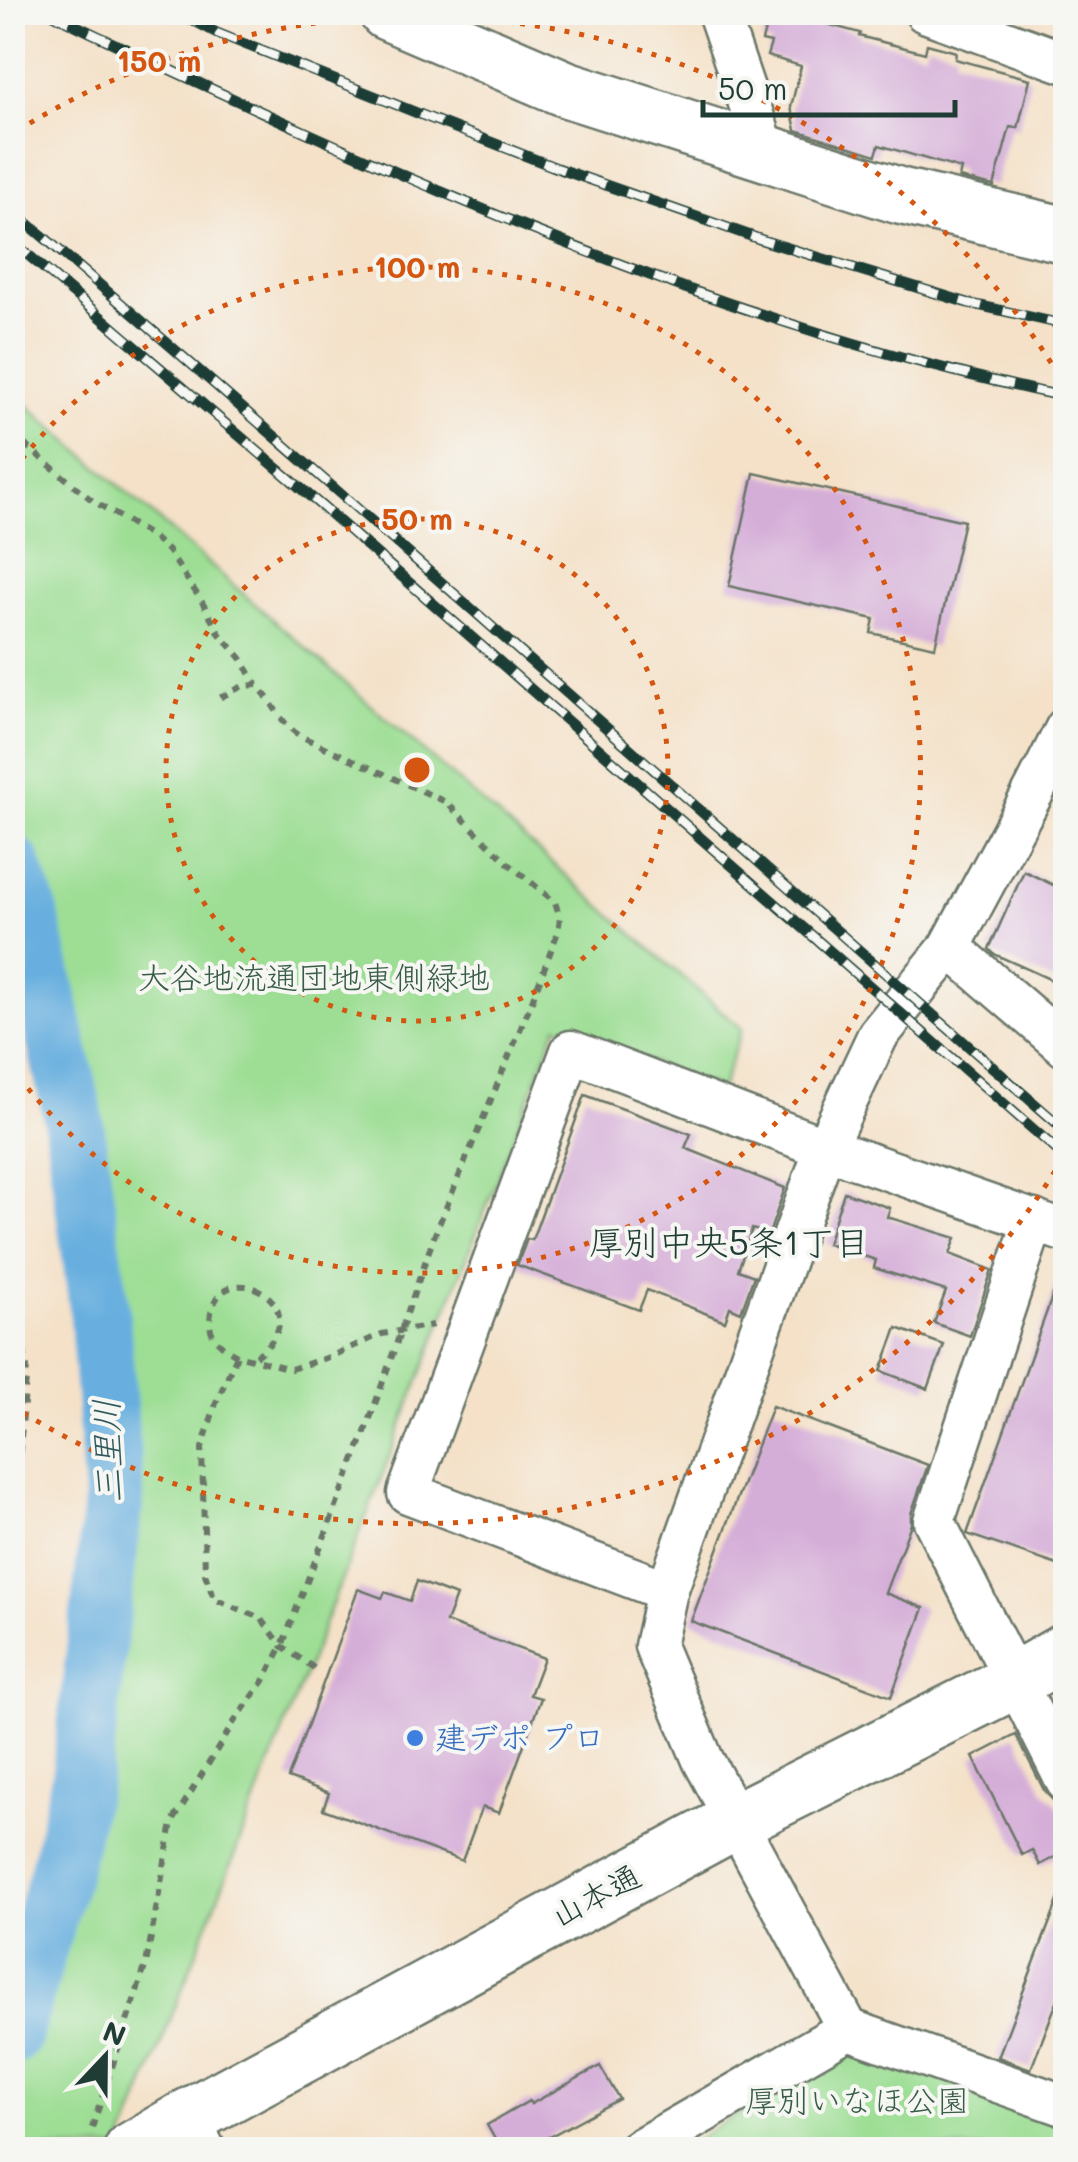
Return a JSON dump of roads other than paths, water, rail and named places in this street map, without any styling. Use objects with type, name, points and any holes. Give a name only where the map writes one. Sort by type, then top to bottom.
[{"type":"street","points":[[388,12],[566,89],[900,196],[1066,235]]},
{"type":"street","points":[[718,12],[766,153]]},
{"type":"street","points":[[925,12],[1066,62]]},
{"type":"street","points":[[1066,728],[1050,794],[950,947],[878,1036],[825,1148],[667,1590],[655,1646],[704,1760],[848,2029],[1066,2106]]},
{"type":"street","points":[[950,947],[1066,1047]]},
{"type":"street","points":[[667,1590],[408,1493],[572,1051],[825,1148],[1050,1226],[934,1521],[1066,1782]]},
{"type":"street","name":"山本通","points":[[111,2140],[196,2133],[737,1820],[1014,1681],[1066,1650]]},
{"type":"street","points":[[638,2150],[848,2029]]},
{"type":"waterway","name":"三里川","points":[[12,866],[27,908],[72,1110],[99,1307],[114,1496],[81,1779],[58,1878],[12,2034]]},
{"type":"railway","points":[[50,12],[402,175],[587,251],[871,349],[1066,397]]},
{"type":"railway","points":[[177,12],[217,33],[557,168],[765,241],[968,303],[1066,325]]},
{"type":"railway","points":[[12,210],[1066,1131]]},
{"type":"railway","points":[[12,241],[325,509],[1066,1158]]},
{"type":"place","name":"建デポ プロ","points":[[415,1738]]},
{"type":"district","name":"厚別中央5条1丁目","points":[[729,1243]]},
{"type":"park label","name":"大谷地流通団地東側緑地","points":[[314,978]]},
{"type":"park label","name":"厚別いなほ公園","points":[[857,2101]]}]
